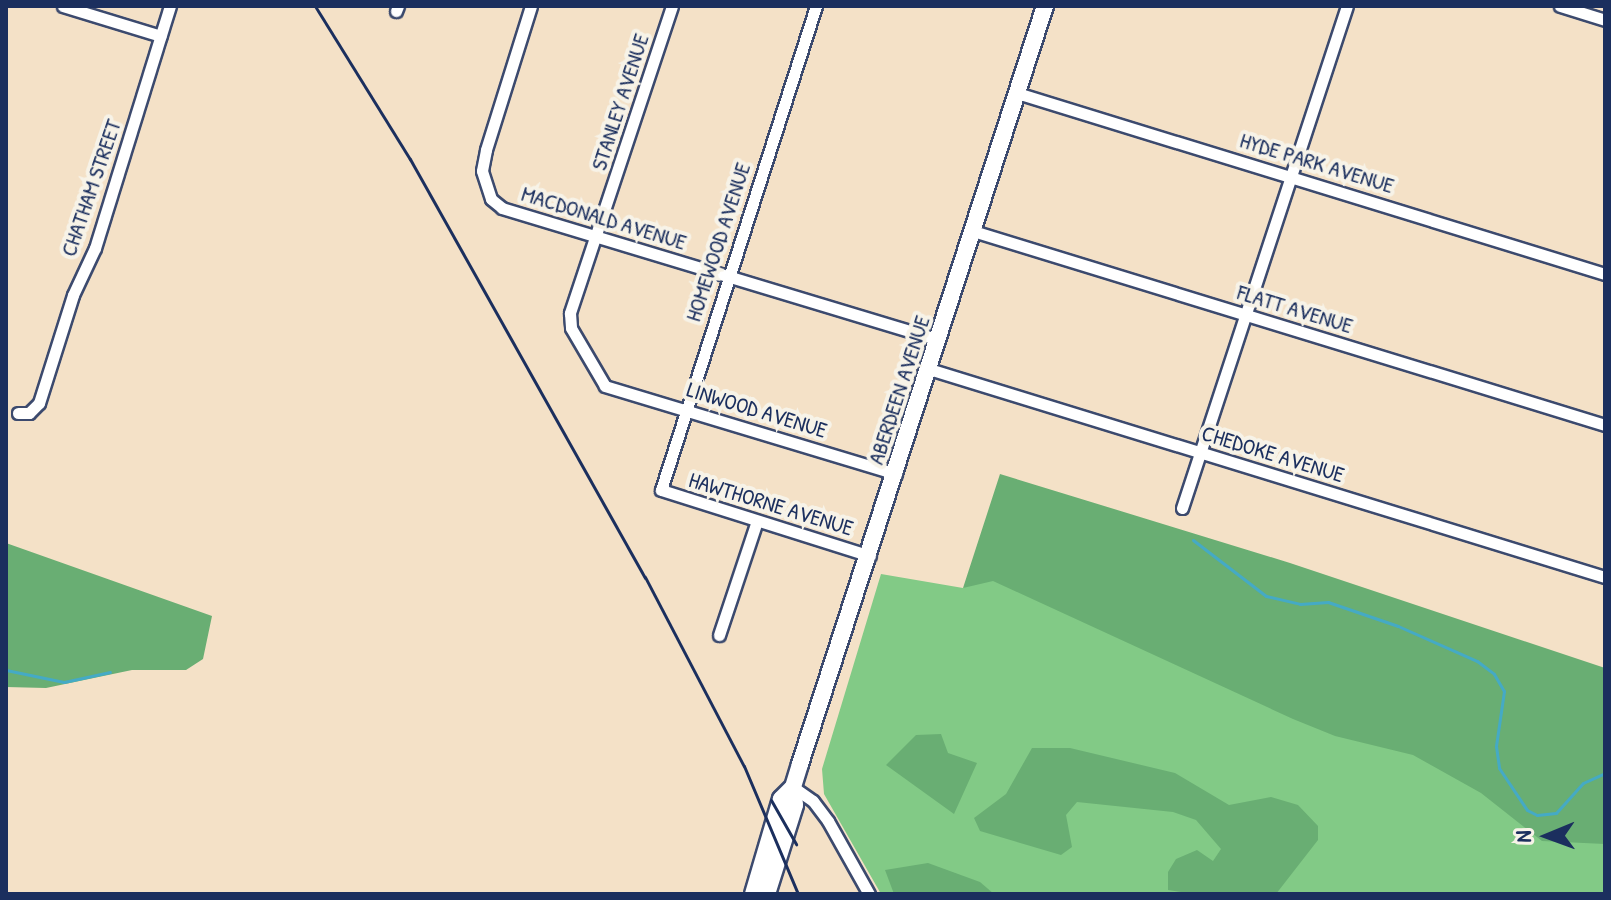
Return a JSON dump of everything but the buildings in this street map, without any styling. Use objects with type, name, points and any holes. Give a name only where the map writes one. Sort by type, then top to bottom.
[{"type":"main road","name":"ABERDEEN AVENUE","points":[[767,894],[795,805],[793,787],[1045,6]]},
{"type":"main road","name":"ABERDEEN AVENUE","points":[[753,894],[781,799],[793,787]]},
{"type":"street","points":[[63,6],[161,36]]},
{"type":"street","name":"CHATHAM STREET","points":[[18,413],[29,413],[39,403],[73,295],[95,248],[170,6]]},
{"type":"street","name":"MACDONALD AVENUE","points":[[531,6],[486,150],[482,171],[491,199],[502,208],[938,340]]},
{"type":"street","name":"STANLEY AVENUE","points":[[605,386],[569,321],[672,6]]},
{"type":"street","name":"HOMEWOOD AVENUE","points":[[661,490],[816,6]]},
{"type":"street","points":[[1182,508],[1347,6]]},
{"type":"street","points":[[1560,6],[1605,20]]},
{"type":"street","name":"HYDE PARK AVENUE","points":[[1017,93],[1605,274]]},
{"type":"street","name":"FLATT AVENUE","points":[[973,231],[1605,425]]},
{"type":"street","name":"CHEDOKE AVENUE","points":[[929,369],[1605,577]]},
{"type":"street","name":"LINWOOD AVENUE","points":[[605,386],[896,474]]},
{"type":"street","name":"HAWTHORNE AVENUE","points":[[661,490],[870,556]]},
{"type":"street","points":[[719,635],[757,521]]},
{"type":"street","points":[[793,787],[813,801],[828,821],[869,894]]},
{"type":"green space","points":[[1000,474],[1290,563],[1605,668],[1605,844],[1542,841],[1481,793],[1413,755],[1335,736],[1293,719],[993,581],[963,588]]},
{"type":"green space","points":[[6,543],[212,616],[203,659],[186,670],[132,670],[46,688],[6,687]]},
{"type":"green space","points":[[991,567],[1605,838],[1605,894],[881,894],[824,794],[822,769],[881,574],[963,588]]},
{"type":"green space","points":[[941,734],[948,753],[977,763],[954,814],[886,765],[916,735]]},
{"type":"green space","points":[[1032,748],[1070,748],[1175,773],[1229,805],[1271,797],[1298,805],[1318,826],[1318,840],[1276,894],[1194,894],[1168,890],[1168,872],[1176,859],[1197,850],[1213,861],[1221,849],[1196,820],[1173,812],[1077,802],[1066,815],[1072,847],[1061,855],[980,831],[974,818],[1006,794]]},
{"type":"green space","points":[[928,863],[980,882],[994,894],[894,894],[885,870]]},
{"type":"waterway","points":[[1193,540],[1266,596],[1300,604],[1328,602],[1398,626],[1477,661],[1494,674],[1504,691],[1496,746],[1499,768],[1527,810],[1537,815],[1556,813],[1583,783],[1605,773]]},
{"type":"waterway","points":[[6,670],[64,682],[110,672]]},
{"type":"railway","points":[[315,6],[410,159],[645,577],[744,766],[798,894]]},
{"type":"railway","points":[[771,800],[796,844]]}]
